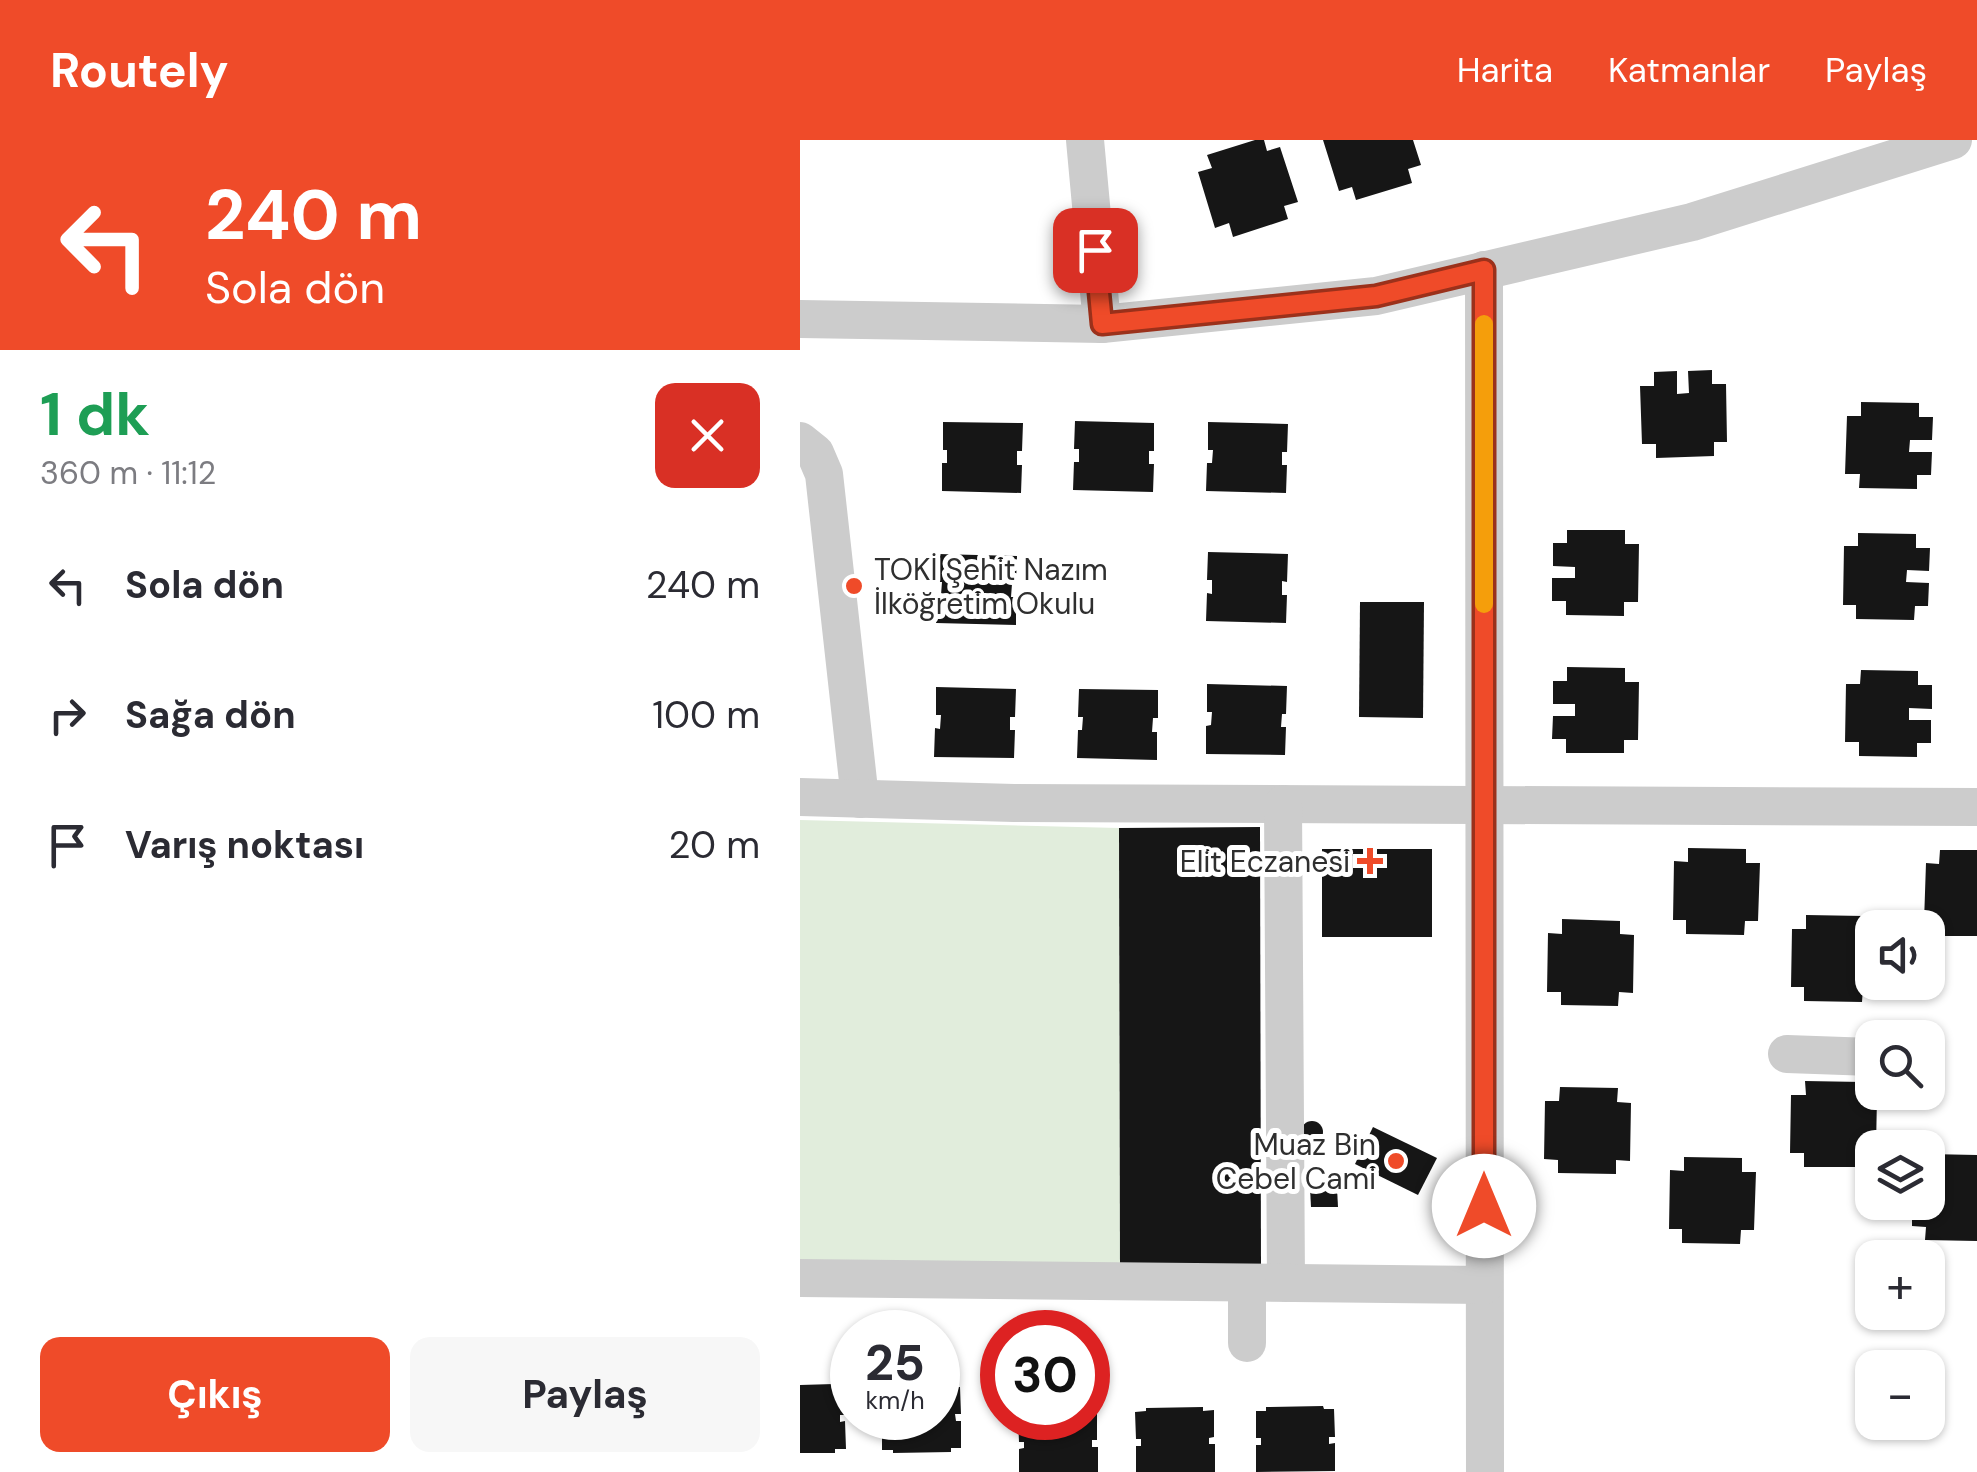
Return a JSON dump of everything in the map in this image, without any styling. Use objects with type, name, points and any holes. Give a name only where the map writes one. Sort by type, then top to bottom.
[{"type":"street","points":[[1085,140],[1102,324]]},
{"type":"street","points":[[800,319],[1102,324],[1376,296],[1692,222],[1938,142]]},
{"type":"street","points":[[1484,270],[1485,1472]]},
{"type":"street","points":[[800,441],[814,453],[824,474],[860,799]]},
{"type":"street","points":[[800,797],[1977,807]]},
{"type":"street","points":[[1284,804],[1286,1283]]},
{"type":"street","points":[[1787,1054],[1855,1056]]},
{"type":"street","points":[[800,1278],[1484,1285]]},
{"type":"street","points":[[1247,1283],[1247,1343]]},
{"type":"green space","points":[[800,820],[1119,828],[1120,1267],[800,1262]]},
{"type":"building","points":[[1264,140],[1267,151],[1280,147],[1298,202],[1284,206],[1288,219],[1233,237],[1229,223],[1215,228],[1198,172],[1212,168],[1207,155]]},
{"type":"building","points":[[1323,140],[1413,140],[1421,165],[1408,169],[1412,183],[1356,200],[1352,187],[1339,191]]},
{"type":"building","points":[[1712,370],[1712,384],[1726,384],[1727,442],[1714,442],[1714,456],[1656,458],[1656,444],[1642,444],[1640,386],[1654,386],[1654,372],[1677,371],[1677,394],[1689,393],[1688,371]]},
{"type":"building","points":[[1861,402],[1919,403],[1919,417],[1933,417],[1932,440],[1910,440],[1909,452],[1932,452],[1931,475],[1917,475],[1917,489],[1859,488],[1860,474],[1845,474],[1847,416],[1861,416]]},
{"type":"building","points":[[1075,421],[1154,423],[1154,451],[1149,451],[1149,464],[1154,464],[1153,492],[1073,490],[1074,462],[1079,462],[1079,449],[1074,449]]},
{"type":"building","points":[[943,422],[1023,423],[1022,451],[1017,451],[1017,465],[1022,465],[1021,493],[942,491],[942,463],[947,463]]},
{"type":"building","points":[[1208,422],[1288,424],[1287,452],[1282,452],[1282,465],[1287,465],[1286,493],[1206,491],[1207,463],[1212,463],[1213,450],[1208,450]]},
{"type":"building","points":[[1567,530],[1625,530],[1625,544],[1639,544],[1638,602],[1624,602],[1624,616],[1566,615],[1566,601],[1552,601],[1552,578],[1575,578],[1575,567],[1553,566],[1553,543],[1567,543]]},
{"type":"building","points":[[1858,533],[1916,534],[1916,548],[1930,548],[1929,571],[1907,570],[1906,582],[1929,583],[1928,606],[1915,606],[1914,620],[1856,619],[1856,605],[1843,605],[1844,546],[1858,546]]},
{"type":"building","points":[[1208,552],[1288,554],[1287,582],[1282,581],[1282,595],[1287,595],[1286,623],[1206,621],[1207,593],[1212,594],[1212,580],[1207,580]]},
{"type":"building","points":[[938,554],[1017,556],[1016,584],[1012,584],[1011,597],[1016,597],[1016,625],[936,623],[936,595],[941,595],[942,582],[937,582]]},
{"type":"building","points":[[1360,602],[1424,602],[1423,718],[1359,717]]},
{"type":"building","points":[[1567,667],[1625,668],[1625,682],[1639,682],[1638,740],[1624,740],[1624,753],[1566,753],[1566,739],[1552,739],[1553,716],[1575,716],[1575,704],[1553,704],[1553,681],[1567,681]]},
{"type":"building","points":[[1861,670],[1918,671],[1918,685],[1932,685],[1932,709],[1909,708],[1909,720],[1931,720],[1931,743],[1917,743],[1917,757],[1859,756],[1859,742],[1845,742],[1846,684],[1860,684]]},
{"type":"building","points":[[1207,684],[1287,686],[1286,714],[1282,714],[1281,727],[1286,727],[1285,755],[1206,754],[1206,726],[1211,725],[1212,712],[1207,712]]},
{"type":"building","points":[[936,687],[1016,689],[1015,717],[1010,717],[1010,730],[1015,730],[1014,758],[934,757],[935,728],[940,729],[941,715],[936,715]]},
{"type":"building","points":[[1079,689],[1158,690],[1158,718],[1153,718],[1152,732],[1157,732],[1157,760],[1077,758],[1078,730],[1082,730],[1083,717],[1078,717]]},
{"type":"building","points":[[1260,827],[1261,1266],[1120,1267],[1119,828]]},
{"type":"building","points":[[1688,848],[1746,849],[1746,863],[1760,863],[1758,921],[1745,921],[1744,935],[1686,934],[1686,920],[1673,920],[1674,861],[1688,862]]},
{"type":"building","points":[[1322,849],[1432,849],[1432,937],[1322,937]]},
{"type":"building","points":[[1940,850],[1977,850],[1977,936],[1945,936],[1945,910],[1924,910],[1926,863],[1939,864]]},
{"type":"building","points":[[1806,915],[1855,916],[1855,1000],[1862,1002],[1804,1001],[1804,987],[1791,987],[1792,929],[1806,929]]},
{"type":"building","points":[[1562,919],[1620,921],[1620,934],[1634,935],[1633,993],[1619,992],[1618,1006],[1561,1005],[1561,992],[1547,992],[1548,933],[1562,934]]},
{"type":"building","points":[[1805,1081],[1855,1082],[1855,1110],[1877,1110],[1876,1130],[1855,1130],[1855,1167],[1804,1167],[1804,1153],[1790,1153],[1791,1095],[1806,1095]]},
{"type":"building","points":[[1560,1087],[1618,1088],[1617,1102],[1631,1103],[1630,1161],[1616,1160],[1616,1174],[1558,1173],[1558,1160],[1544,1159],[1545,1101],[1559,1101]]},
{"type":"building","points":[[1312,1121],[1323,1132],[1312,1143],[1301,1132]]},
{"type":"building","name":"Muaz Bin Cebel Cami","points":[[1373,1127],[1437,1158],[1418,1195],[1355,1164]]},
{"type":"building","points":[[1945,1154],[1977,1155],[1977,1241],[1925,1240],[1926,1227],[1912,1226],[1912,1220],[1945,1220]]},
{"type":"building","points":[[1684,1157],[1742,1158],[1742,1172],[1756,1172],[1754,1230],[1741,1230],[1740,1244],[1682,1243],[1682,1229],[1669,1229],[1670,1170],[1684,1171]]},
{"type":"building","points":[[1310,1188],[1337,1188],[1338,1207],[1311,1207]]},
{"type":"building","points":[[830,1384],[830,1440],[846,1440],[846,1449],[835,1449],[835,1453],[800,1453],[800,1385]]},
{"type":"building","points":[[1203,1407],[1203,1411],[1214,1410],[1214,1437],[1209,1438],[1209,1444],[1215,1444],[1215,1472],[1136,1472],[1136,1446],[1141,1446],[1141,1439],[1136,1439],[1135,1412],[1146,1408]]},
{"type":"building","points":[[1266,1407],[1334,1409],[1335,1437],[1329,1437],[1329,1444],[1335,1443],[1335,1471],[1256,1472],[1256,1445],[1261,1445],[1261,1438],[1256,1438],[1256,1411],[1266,1411]]},
{"type":"building","points":[[961,1421],[961,1448],[951,1448],[951,1452],[882,1450],[882,1440],[960,1440]]},
{"type":"building","points":[[1092,1440],[1092,1447],[1098,1447],[1098,1472],[1019,1472],[1019,1449],[1024,1448],[1024,1442],[1019,1442]]},
{"type":"slow traffic","points":[[1484,324],[1484,604]]},
{"type":"place","name":"TOKİ Şehit Nazım İlköğretim Okulu","points":[[854,586]]},
{"type":"place","name":"Elit Eczanesi","points":[[1370,861]]},
{"type":"place","name":"Muaz Bin Cebel Cami","points":[[1396,1161]]},
{"type":"route","points":[[1095,250],[1102,324],[1376,296],[1484,270],[1484,1206]]}]
